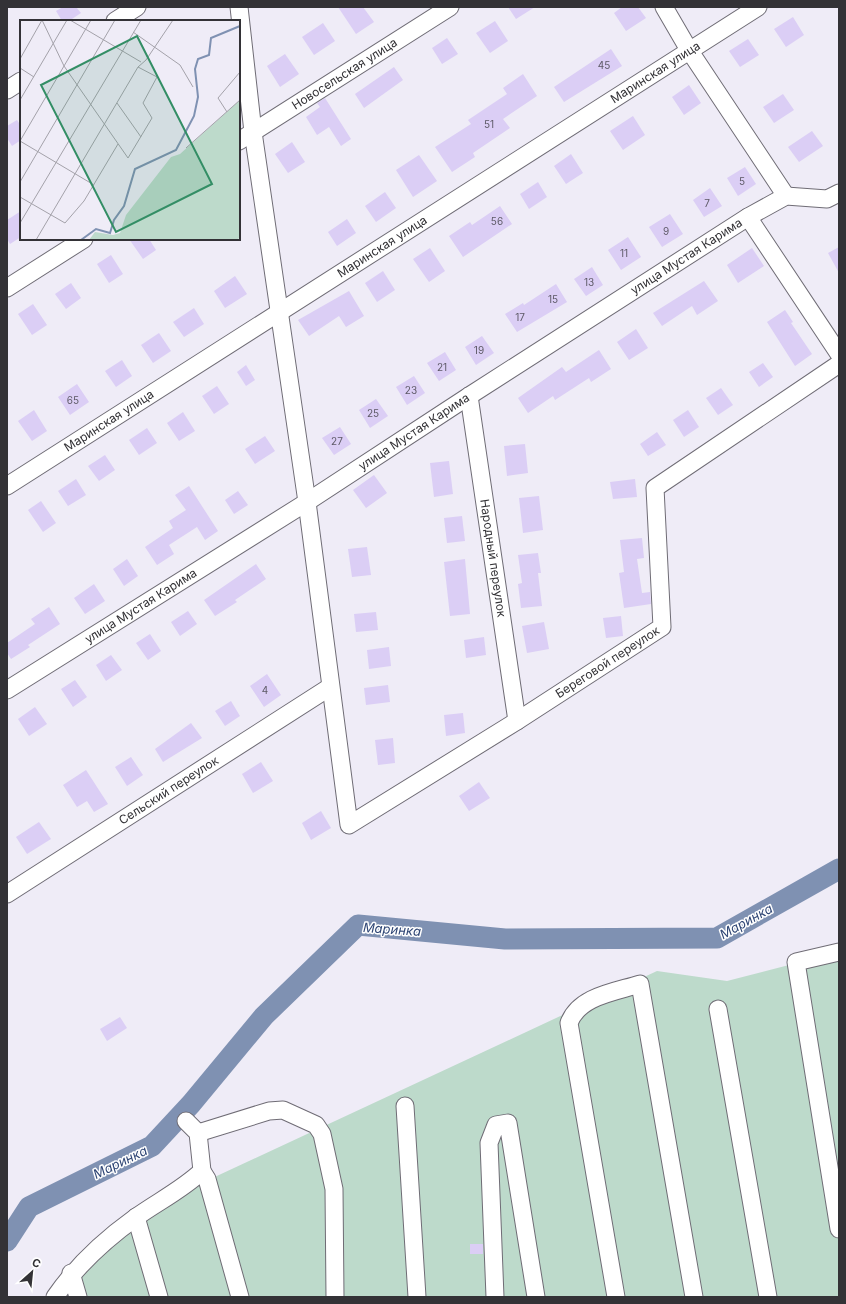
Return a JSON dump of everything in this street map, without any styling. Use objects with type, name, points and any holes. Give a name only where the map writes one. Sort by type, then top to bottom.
[{"type":"street","points":[[117,20],[138,7]]},
{"type":"street","points":[[239,7],[240,20]]},
{"type":"street","name":"Новосельская улица","points":[[246,137],[450,7]]},
{"type":"street","points":[[664,7],[690,50],[786,196],[833,196]]},
{"type":"street","name":"Маринская улица","points":[[7,486],[758,7]]},
{"type":"street","points":[[240,26],[246,137],[279,313],[307,502],[330,687]]},
{"type":"street","points":[[7,90],[20,82]]},
{"type":"street","name":"улица Мустая Карима","points":[[7,690],[307,502],[469,396],[748,218],[786,196]]},
{"type":"street","points":[[748,218],[839,354]]},
{"type":"street","points":[[7,288],[82,240]]},
{"type":"street","name":"Береговой переулок","points":[[330,687],[349,825],[517,721],[662,627],[655,488],[839,364]]},
{"type":"street","name":"Народный переулок","points":[[469,396],[517,721]]},
{"type":"street","name":"Сельский переулок","points":[[9,889],[330,687]]},
{"type":"street","points":[[839,952],[796,962],[839,1230]]},
{"type":"street","points":[[616,1297],[569,1024],[575,1012],[583,1004],[640,984],[694,1297]]},
{"type":"street","points":[[718,1009],[768,1297]]},
{"type":"street","points":[[406,1106],[417,1297]]},
{"type":"street","points":[[240,1297],[208,1179],[202,1171],[192,1127],[269,1111],[283,1110],[316,1125],[322,1134],[334,1189],[335,1297]]},
{"type":"street","points":[[495,1297],[489,1143],[496,1125],[508,1122],[536,1297]]},
{"type":"street","points":[[55,1297],[71,1273],[105,1241],[136,1217],[186,1186],[202,1171]]},
{"type":"street","points":[[136,1217],[159,1297]]},
{"type":"street","points":[[71,1273],[78,1297]]},
{"type":"green space","points":[[839,952],[839,1297],[48,1297],[133,1215],[657,971],[727,981]]},
{"type":"building","points":[[63,7],[76,7],[81,13],[70,20],[61,20],[56,11]]},
{"type":"building","points":[[338,7],[363,7],[374,22],[356,34]]},
{"type":"building","points":[[508,7],[535,7],[516,19]]},
{"type":"building","points":[[622,7],[638,7],[646,18],[626,31],[614,13]]},
{"type":"building","points":[[793,17],[804,35],[786,47],[774,29]]},
{"type":"building","points":[[495,21],[508,41],[490,53],[476,33]]},
{"type":"building","points":[[323,23],[335,41],[314,55],[302,37]]},
{"type":"building","points":[[447,38],[458,54],[442,64],[432,48]]},
{"type":"building","points":[[748,39],[759,55],[740,67],[729,51]]},
{"type":"building","points":[[611,49],[622,66],[564,102],[554,87]]},
{"type":"building","points":[[285,54],[299,74],[280,87],[267,66]]},
{"type":"building","points":[[394,67],[403,80],[364,108],[355,94]]},
{"type":"building","points":[[523,74],[537,96],[503,119],[510,128],[473,153],[475,157],[452,172],[435,147],[471,124],[468,120],[507,94],[503,88]]},
{"type":"building","points":[[689,85],[701,103],[684,115],[672,97]]},
{"type":"building","points":[[783,94],[794,110],[774,123],[763,107]]},
{"type":"building","points":[[325,98],[351,139],[341,146],[329,127],[317,135],[306,117],[320,107],[317,103]]},
{"type":"building","points":[[633,116],[645,135],[623,150],[610,131]]},
{"type":"building","points":[[17,120],[20,124],[20,141],[12,146],[7,138],[7,126]]},
{"type":"building","points":[[812,131],[823,146],[799,162],[788,147]]},
{"type":"building","points":[[292,142],[305,162],[288,173],[275,154]]},
{"type":"building","points":[[571,154],[583,173],[566,184],[554,166]]},
{"type":"building","points":[[419,155],[437,181],[413,197],[396,170]]},
{"type":"building","points":[[745,167],[756,184],[738,196],[727,178]]},
{"type":"building","points":[[538,182],[547,197],[529,209],[520,194]]},
{"type":"building","points":[[710,188],[722,206],[704,217],[693,200]]},
{"type":"building","points":[[385,192],[396,208],[376,222],[365,206]]},
{"type":"building","points":[[500,206],[512,224],[463,257],[449,236],[470,222],[472,225]]},
{"type":"building","points":[[20,212],[20,238],[10,244],[7,239],[7,220]]},
{"type":"building","points":[[670,214],[683,234],[662,247],[649,227]]},
{"type":"building","points":[[347,219],[356,233],[337,246],[328,232]]},
{"type":"building","points":[[628,237],[641,257],[621,270],[608,250]]},
{"type":"building","points":[[130,240],[150,240],[156,250],[143,259]]},
{"type":"building","points":[[839,247],[839,273],[828,253]]},
{"type":"building","points":[[430,248],[445,271],[429,282],[413,259]]},
{"type":"building","points":[[752,248],[764,266],[738,283],[727,265]]},
{"type":"building","points":[[111,255],[123,274],[109,283],[97,264]]},
{"type":"building","points":[[592,267],[603,285],[586,296],[574,279]]},
{"type":"building","points":[[383,271],[395,290],[377,302],[365,283]]},
{"type":"building","points":[[235,276],[247,294],[225,308],[214,291]]},
{"type":"building","points":[[704,281],[718,301],[697,315],[692,306],[662,326],[653,313]]},
{"type":"building","points":[[71,283],[81,298],[66,309],[55,294]]},
{"type":"building","points":[[556,284],[567,302],[517,332],[505,314],[523,303],[524,305]]},
{"type":"building","points":[[349,291],[364,316],[346,327],[339,316],[309,336],[298,320]]},
{"type":"building","points":[[33,304],[47,325],[32,335],[18,314]]},
{"type":"building","points":[[194,308],[204,324],[184,337],[173,322]]},
{"type":"building","points":[[785,310],[793,322],[791,323],[812,354],[795,366],[767,322]]},
{"type":"building","points":[[636,329],[648,348],[629,360],[617,342]]},
{"type":"building","points":[[159,333],[171,351],[153,363],[141,345]]},
{"type":"building","points":[[482,336],[494,353],[476,365],[465,347]]},
{"type":"building","points":[[599,350],[611,369],[591,382],[589,378],[555,400],[553,396],[528,413],[518,398],[562,367],[566,372]]},
{"type":"building","points":[[445,352],[456,370],[439,381],[427,363]]},
{"type":"building","points":[[122,360],[132,376],[116,387],[105,371]]},
{"type":"building","points":[[763,363],[773,377],[759,387],[749,372]]},
{"type":"building","points":[[246,365],[255,380],[246,386],[237,372]]},
{"type":"building","points":[[414,376],[425,393],[407,405],[396,387]]},
{"type":"building","points":[[77,384],[89,402],[70,415],[58,397]]},
{"type":"building","points":[[217,386],[229,404],[214,414],[202,396]]},
{"type":"building","points":[[721,388],[733,405],[718,415],[706,398]]},
{"type":"building","points":[[376,399],[388,416],[370,428],[359,410]]},
{"type":"building","points":[[34,410],[47,431],[32,441],[18,421]]},
{"type":"building","points":[[688,410],[699,427],[684,437],[673,420]]},
{"type":"building","points":[[183,412],[195,431],[179,441],[167,423]]},
{"type":"building","points":[[340,427],[351,444],[334,455],[322,438]]},
{"type":"building","points":[[147,428],[157,443],[139,455],[129,440]]},
{"type":"building","points":[[657,432],[666,445],[648,456],[640,444]]},
{"type":"building","points":[[265,436],[275,451],[255,464],[245,449]]},
{"type":"building","points":[[525,444],[528,473],[507,476],[504,446]]},
{"type":"building","points":[[105,455],[115,470],[99,481],[88,466]]},
{"type":"building","points":[[449,461],[453,494],[434,497],[430,463]]},
{"type":"building","points":[[374,475],[387,493],[366,508],[353,490]]},
{"type":"building","points":[[76,479],[86,495],[68,506],[58,491]]},
{"type":"building","points":[[635,479],[637,497],[613,499],[610,482]]},
{"type":"building","points":[[189,486],[218,531],[205,540],[197,527],[169,545],[174,554],[157,565],[145,547],[173,528],[169,521],[186,510],[175,495]]},
{"type":"building","points":[[238,491],[248,505],[234,514],[225,500]]},
{"type":"building","points":[[539,496],[543,530],[523,533],[519,498]]},
{"type":"building","points":[[41,501],[56,523],[43,532],[28,510]]},
{"type":"building","points":[[462,516],[465,541],[447,543],[444,518]]},
{"type":"building","points":[[642,538],[644,558],[637,559],[642,593],[650,592],[651,604],[624,608],[619,573],[624,572],[620,540]]},
{"type":"building","points":[[367,547],[371,575],[352,577],[348,549]]},
{"type":"building","points":[[538,553],[541,573],[538,573],[542,606],[521,608],[518,584],[522,583],[518,555]]},
{"type":"building","points":[[127,559],[138,576],[124,586],[113,569]]},
{"type":"building","points":[[465,559],[470,614],[450,616],[444,562]]},
{"type":"building","points":[[256,564],[266,579],[235,600],[237,602],[215,616],[204,600]]},
{"type":"building","points":[[94,584],[105,601],[85,614],[74,598]]},
{"type":"building","points":[[49,607],[60,624],[28,645],[30,647],[11,659],[7,653],[7,643],[35,624],[31,619]]},
{"type":"building","points":[[188,611],[197,624],[180,636],[171,622]]},
{"type":"building","points":[[376,612],[378,630],[356,632],[354,614]]},
{"type":"building","points":[[621,616],[623,636],[606,638],[603,618]]},
{"type":"building","points":[[544,622],[549,649],[527,653],[522,626]]},
{"type":"building","points":[[150,634],[161,651],[148,660],[136,643]]},
{"type":"building","points":[[484,637],[486,655],[466,658],[464,640]]},
{"type":"building","points":[[389,647],[391,666],[369,669],[367,650]]},
{"type":"building","points":[[111,655],[122,670],[106,681],[96,665]]},
{"type":"building","points":[[267,674],[281,695],[264,707],[250,686]]},
{"type":"building","points":[[75,680],[87,697],[73,707],[61,689]]},
{"type":"building","points":[[388,685],[390,702],[366,705],[364,688]]},
{"type":"building","points":[[231,701],[240,716],[225,726],[215,711]]},
{"type":"building","points":[[35,707],[47,724],[29,736],[18,719]]},
{"type":"building","points":[[463,713],[465,733],[446,736],[444,715]]},
{"type":"building","points":[[191,723],[202,738],[163,762],[155,749]]},
{"type":"building","points":[[393,738],[395,763],[378,765],[375,740]]},
{"type":"building","points":[[131,757],[143,775],[127,786],[115,767]]},
{"type":"building","points":[[261,762],[273,781],[253,793],[242,774]]},
{"type":"building","points":[[86,770],[108,804],[94,812],[87,801],[77,807],[63,785]]},
{"type":"building","points":[[479,782],[490,798],[469,811],[459,796]]},
{"type":"building","points":[[321,811],[331,828],[311,840],[302,823]]},
{"type":"building","points":[[39,822],[51,839],[27,854],[16,837]]},
{"type":"building","points":[[120,1017],[127,1028],[107,1041],[100,1029]]},
{"type":"building","points":[[470,1244],[483,1244],[483,1254],[470,1254]]},
{"type":"waterway","name":"Маринка","points":[[7,1241],[29,1207],[152,1146],[191,1104],[264,1016],[358,925],[505,939],[717,938],[839,869]]}]
